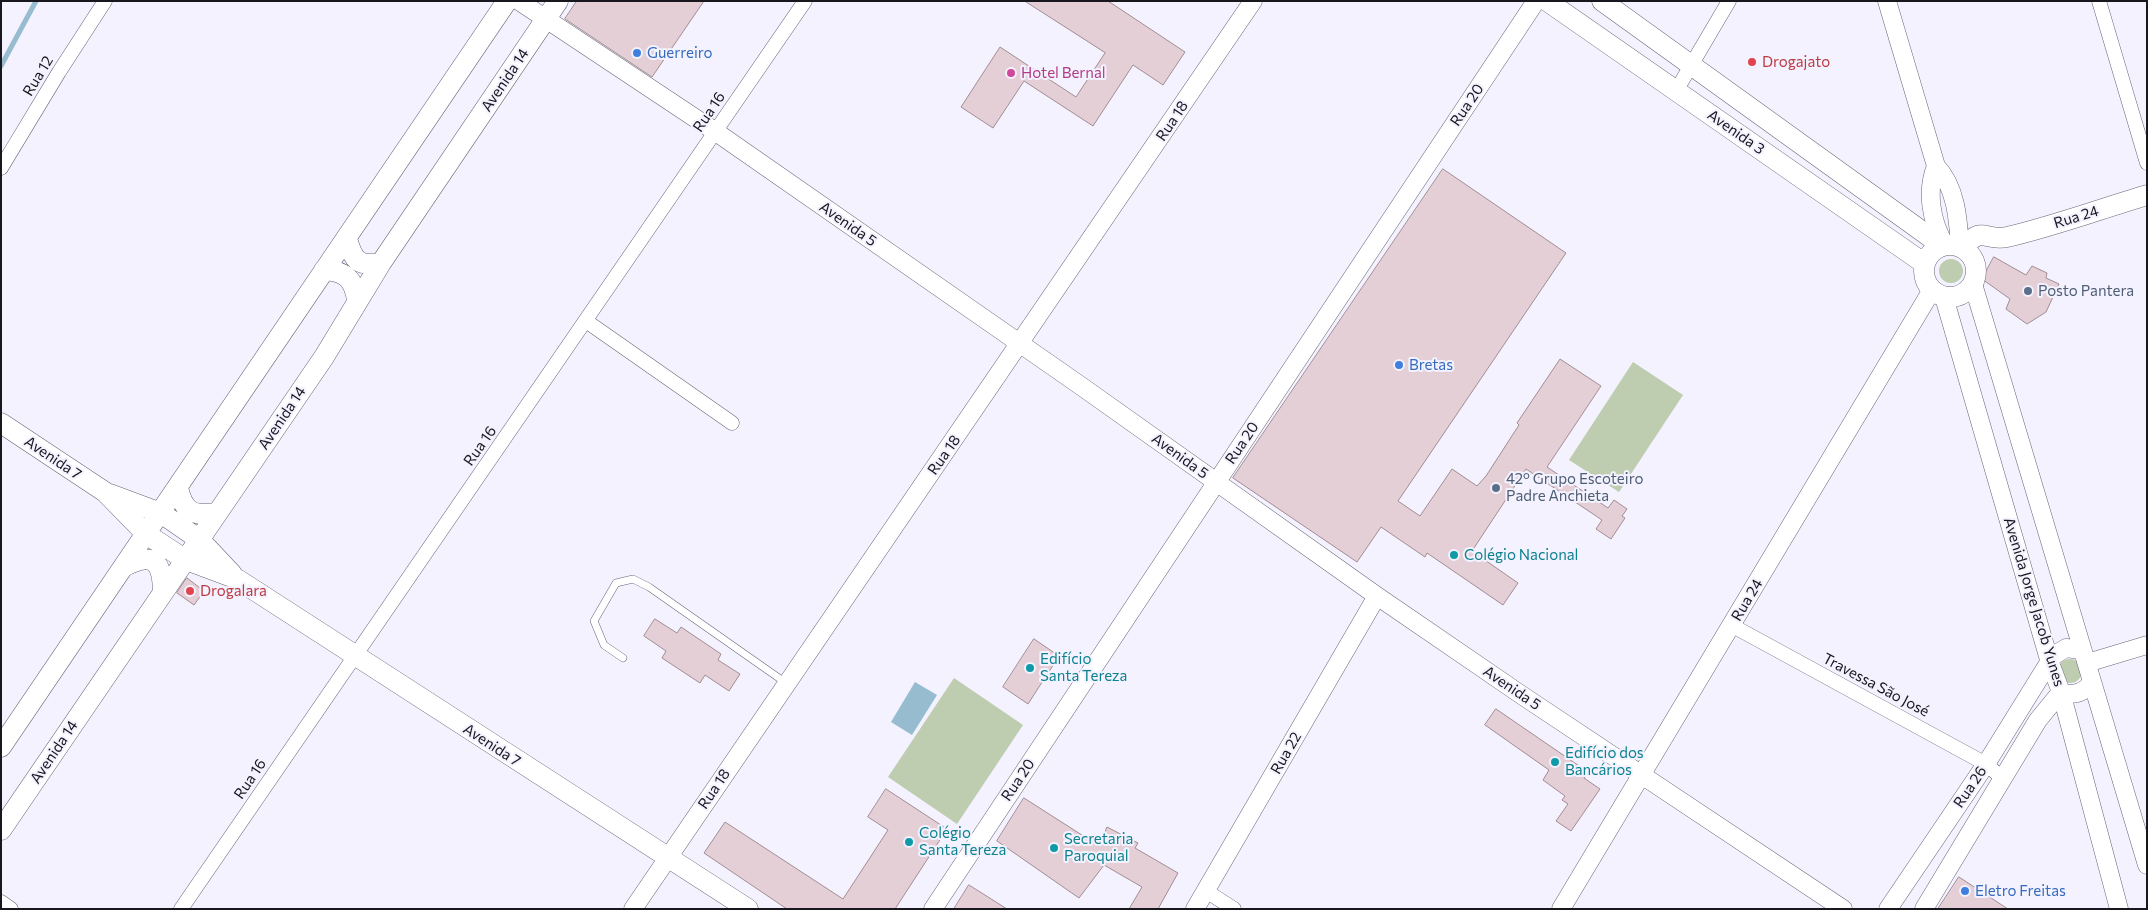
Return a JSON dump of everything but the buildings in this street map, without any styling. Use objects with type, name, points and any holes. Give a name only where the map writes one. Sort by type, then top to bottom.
[{"type":"main road","points":[[1,747],[507,1]]},
{"type":"main road","name":"Avenida 14","points":[[1,830],[324,357],[381,263],[558,1]]},
{"type":"main road","name":"Avenida 3","points":[[1547,1],[1924,264]]},
{"type":"main road","name":"Avenida 3","points":[[1602,1],[1952,246]]},
{"type":"main road","name":"Rua 24","points":[[1924,264],[1932,252],[1976,236],[2004,238],[2147,195]]},
{"type":"main road","name":"Rua 24","points":[[1976,264],[2004,238]]},
{"type":"main road","points":[[347,239],[351,252],[358,262],[369,265],[381,263]]},
{"type":"main road","points":[[1924,264],[1925,278],[1938,294],[1957,297],[1969,290],[1976,278],[1976,264],[1972,257],[1952,246]]},
{"type":"main road","points":[[324,270],[334,271],[346,276],[356,286],[357,300]]},
{"type":"main road","name":"Avenida 7","points":[[1,423],[105,492],[146,534],[186,560],[237,579],[748,909]]},
{"type":"main road","points":[[178,488],[181,500],[190,512],[203,515],[217,513]]},
{"type":"main road","name":"Avenida 7","points":[[105,492],[161,513],[200,540],[237,579]]},
{"type":"main road","points":[[125,566],[139,559],[152,559],[159,565],[163,574],[164,591]]},
{"type":"street","name":"Rua 12","points":[[1,168],[59,72],[105,1]]},
{"type":"street","name":"Avenida 5","points":[[519,1],[716,132],[1376,596],[1842,909]]},
{"type":"street","name":"Rua 16","points":[[181,909],[805,1]]},
{"type":"street","name":"Rua 18","points":[[633,909],[1253,1]]},
{"type":"street","name":"Rua 20","points":[[933,909],[1536,1]]},
{"type":"street","points":[[1676,91],[1729,1]]},
{"type":"street","points":[[1887,1],[1936,166],[1945,176],[1954,199],[1952,246]]},
{"type":"street","points":[[2099,1],[2147,163]]},
{"type":"street","points":[[1936,166],[1931,177],[1932,218],[1938,233],[1952,246]]},
{"type":"street","name":"Avenida Jorge Jacob Yunes","points":[[1973,284],[2147,865]]},
{"type":"street","name":"Rua 24","points":[[1561,909],[1731,625],[1938,294]]},
{"type":"street","name":"Avenida Jorge Jacob Yunes","points":[[1938,294],[2050,663],[2061,692],[2120,909]]},
{"type":"street","points":[[586,321],[732,423]]},
{"type":"street","name":"Rua 22","points":[[1196,909],[1376,596]]},
{"type":"street","name":"Travessa São José","points":[[1731,625],[1986,764],[2002,778]]},
{"type":"street","points":[[2050,663],[2059,651],[2074,648],[2084,656],[2147,645]]},
{"type":"street","name":"Rua 26","points":[[1888,909],[1986,764],[2050,663]]},
{"type":"street","points":[[2061,692],[2075,694],[2082,692],[2092,682]]},
{"type":"street","name":"Rua 26","points":[[1924,909],[2038,720],[2061,692]]},
{"type":"street","points":[[1206,891],[1234,909]]},
{"type":"street","points":[[1,902],[11,909]]},
{"type":"lane","points":[[623,658],[604,645],[594,620],[616,583],[633,579],[648,587],[786,683]]},
{"type":"green space","points":[[1951,259],[1960,262],[1963,271],[1960,280],[1951,283],[1942,280],[1939,271],[1942,262]]},
{"type":"green space","points":[[1633,362],[1683,395],[1619,492],[1569,460]]},
{"type":"green space","points":[[2070,659],[2078,663],[2082,671],[2078,679],[2070,683],[2062,679],[2058,671],[2062,663]]},
{"type":"green space","points":[[954,678],[1023,725],[957,824],[888,777]]},
{"type":"water","points":[[915,682],[937,695],[912,735],[891,722]]},
{"type":"waterway","points":[[1,66],[36,1]]},
{"type":"place","name":"Guerreiro","points":[[637,53]]},
{"type":"place","name":"Drogajato","points":[[1752,62]]},
{"type":"place","name":"Hotel Bernal","points":[[1011,73]]},
{"type":"place","name":"Posto Pantera","points":[[2028,291]]},
{"type":"place","name":"Bretas","points":[[1399,365]]},
{"type":"place","name":"42º Grupo Escoteiro Padre Anchieta","points":[[1496,488]]},
{"type":"place","name":"Colégio Nacional","points":[[1454,555]]},
{"type":"place","name":"Drogalara","points":[[190,591]]},
{"type":"place","name":"Edifício Santa Tereza","points":[[1030,668]]},
{"type":"place","name":"Edifício dos Bancários","points":[[1555,762]]},
{"type":"place","name":"Colégio Santa Tereza","points":[[909,842]]},
{"type":"place","name":"Secretaria Paroquial","points":[[1054,848]]},
{"type":"place","name":"Eletro Freitas","points":[[1965,891]]}]
